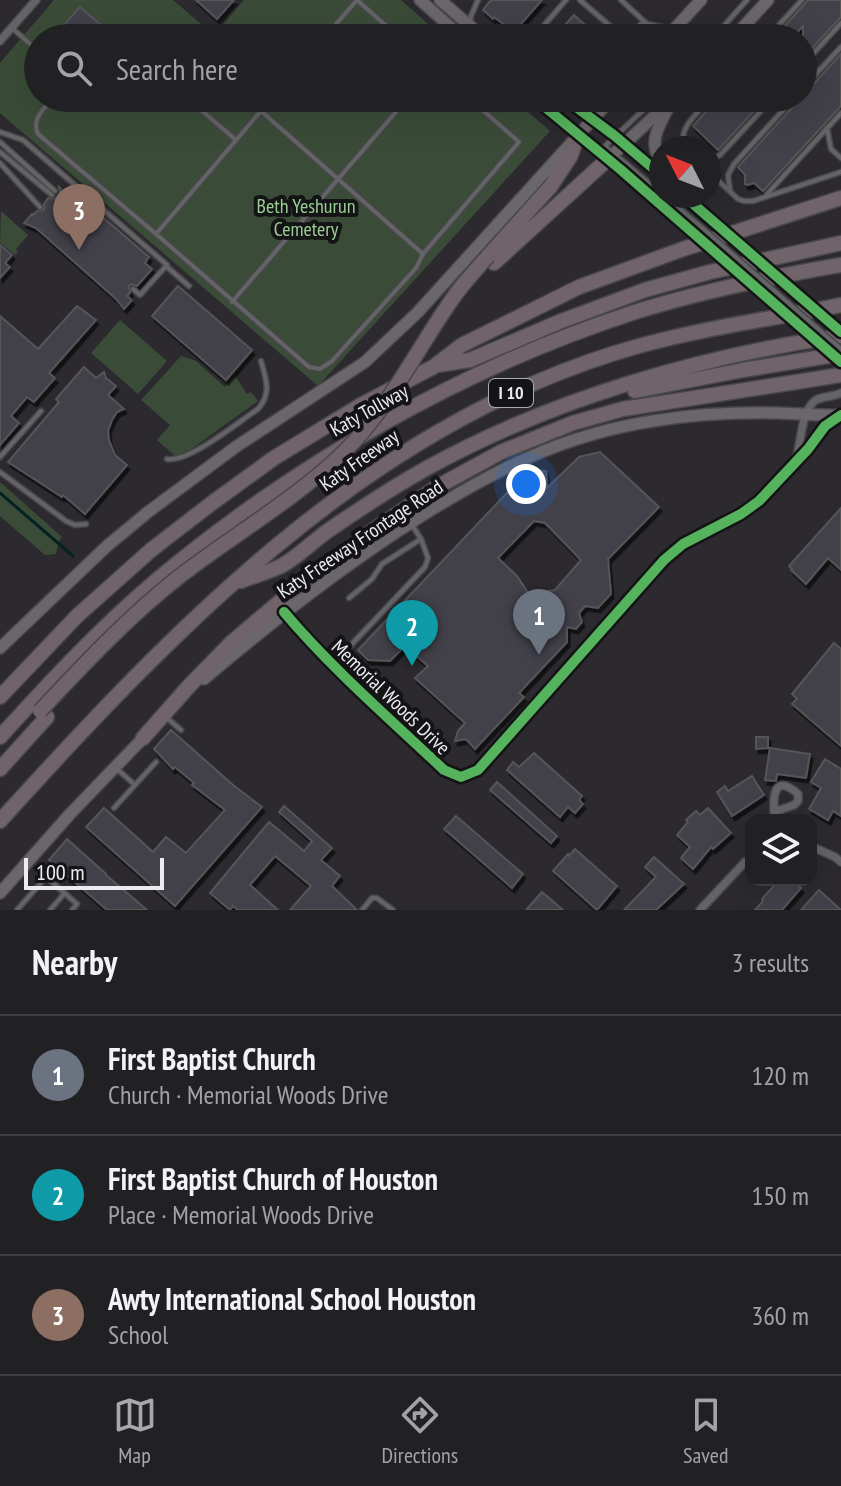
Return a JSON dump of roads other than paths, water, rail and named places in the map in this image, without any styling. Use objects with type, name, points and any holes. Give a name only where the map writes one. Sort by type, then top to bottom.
[{"type":"highway","points":[[0,755],[177,590],[313,490],[355,454],[397,400],[491,260],[551,186],[570,157],[578,135]]},
{"type":"highway","points":[[491,260],[611,156]]},
{"type":"highway","points":[[437,365],[462,345],[579,287],[670,253],[841,198]]},
{"type":"highway","name":"I 10","points":[[0,697],[98,597],[151,550],[201,510],[310,435],[361,405],[437,365],[470,360],[645,290],[841,243]]},
{"type":"highway","name":"Katy Tollway","points":[[0,737],[89,643],[157,580],[284,484],[378,427],[479,374],[581,331],[689,296],[841,265]]},
{"type":"highway","name":"Katy Freeway","points":[[0,821],[112,699],[229,586],[358,483],[441,429],[503,397],[590,361],[645,344],[841,305]]},
{"type":"highway","points":[[229,586],[283,564],[378,497],[501,430],[560,406],[715,360],[841,334]]},
{"type":"highway","points":[[560,406],[841,352]]},
{"type":"highway","points":[[143,738],[232,642],[297,587],[437,487],[479,464],[545,433],[623,409],[841,375]]},
{"type":"highway","points":[[0,769],[43,714]]},
{"type":"main road","points":[[420,0],[447,24]]},
{"type":"main road","points":[[440,0],[467,24]]},
{"type":"main road","points":[[746,24],[768,0]]},
{"type":"main road","points":[[679,24],[699,1]]},
{"type":"main road","points":[[551,112],[578,135],[611,156],[841,362]]},
{"type":"main road","points":[[583,112],[649,165]]},
{"type":"main road","points":[[0,648],[107,546],[148,512],[237,446],[346,376],[384,346],[599,112]]},
{"type":"main road","points":[[611,156],[620,140],[656,112]]},
{"type":"main road","points":[[655,136],[666,112]]},
{"type":"main road","points":[[698,208],[841,334]]},
{"type":"main road","name":"Katy Freeway Frontage Road","points":[[0,893],[70,814],[202,681],[328,579],[448,499],[519,461],[592,433],[654,420],[712,414],[841,415]]},
{"type":"street","points":[[0,41],[36,0]]},
{"type":"street","points":[[807,414],[815,401],[841,393]]},
{"type":"street","name":"Memorial Woods Drive","points":[[793,465],[807,414]]},
{"type":"street","name":"Memorial Woods Drive","points":[[284,612],[333,664],[444,770],[461,777],[478,770],[664,560],[683,544],[741,514],[759,501],[825,426],[841,415]]},
{"type":"street","points":[[817,849],[841,862]]},
{"type":"street","points":[[700,910],[745,862]]},
{"type":"lane","points":[[336,24],[357,0],[384,24]]},
{"type":"lane","points":[[469,24],[478,0]]},
{"type":"lane","points":[[545,24],[566,0]]},
{"type":"lane","points":[[580,0],[609,24]]},
{"type":"lane","points":[[621,0],[650,24]]},
{"type":"lane","points":[[726,24],[747,0]]},
{"type":"lane","points":[[780,24],[802,0]]},
{"type":"lane","points":[[817,50],[841,23]]},
{"type":"lane","points":[[12,28],[24,39]]},
{"type":"lane","points":[[817,73],[841,47]]},
{"type":"lane","points":[[41,112],[35,129],[38,134],[309,367],[320,369],[332,361],[416,268],[423,254],[519,142],[485,112]]},
{"type":"lane","points":[[203,112],[236,140]]},
{"type":"lane","points":[[156,234],[260,112]]},
{"type":"lane","points":[[262,112],[423,254]]},
{"type":"lane","points":[[232,302],[396,112]]},
{"type":"lane","points":[[620,140],[644,112]]},
{"type":"lane","points":[[682,136],[699,112]]},
{"type":"lane","points":[[721,154],[760,112]]},
{"type":"lane","points":[[734,196],[728,185],[730,169],[781,112]]},
{"type":"lane","points":[[765,196],[841,113]]},
{"type":"lane","points":[[827,128],[831,149],[841,158]]},
{"type":"lane","points":[[0,132],[23,140],[189,286]]},
{"type":"lane","points":[[0,142],[12,157],[53,193]]},
{"type":"lane","points":[[0,152],[12,157]]},
{"type":"lane","points":[[611,156],[649,184]]},
{"type":"lane","points":[[0,163],[40,207]]},
{"type":"lane","points":[[721,184],[734,196],[753,201],[841,172]]},
{"type":"lane","points":[[676,208],[694,228],[841,352]]},
{"type":"lane","points":[[133,289],[140,295],[166,266]]},
{"type":"lane","points":[[167,459],[176,461],[202,448],[258,409],[268,387],[261,361]]},
{"type":"lane","points":[[0,457],[41,411]]},
{"type":"lane","points":[[0,472],[66,521],[75,525],[86,524]]},
{"type":"lane","points":[[333,664],[425,567],[428,558],[411,523]]},
{"type":"lane","points":[[349,598],[372,579],[382,564],[421,539]]},
{"type":"lane","points":[[166,716],[181,730]]},
{"type":"lane","points":[[114,808],[156,762]]},
{"type":"lane","points":[[115,767],[135,785]]},
{"type":"lane","points":[[17,910],[46,877],[77,904],[72,910]]},
{"type":"lane","points":[[50,910],[64,893]]},
{"type":"lane","points":[[362,910],[372,898],[377,898],[393,910]]},
{"type":"waterway","points":[[0,493],[73,556]]},
{"type":"place","name":"Awty International School Houston","points":[[79,250]]},
{"type":"place","name":"First Baptist Church","points":[[539,655]]},
{"type":"place","name":"First Baptist Church of Houston","points":[[412,666]]},
{"type":"park label","name":"Beth Yeshurun Cemetery","points":[[306,218]]}]
